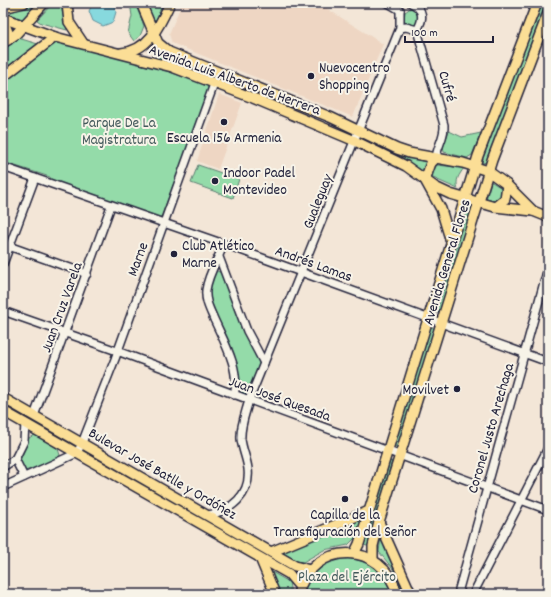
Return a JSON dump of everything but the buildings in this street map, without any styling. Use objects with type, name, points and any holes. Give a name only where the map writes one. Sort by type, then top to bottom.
[{"type":"main road","points":[[3,8],[24,3]]},
{"type":"main road","points":[[5,42],[24,26],[44,3]]},
{"type":"main road","points":[[67,3],[69,22],[82,43]]},
{"type":"main road","name":"Avenida Luis Alberto de Herrera","points":[[141,3],[158,43],[166,50],[359,130],[397,149],[488,171],[507,185],[533,211]]},
{"type":"main road","points":[[116,52],[125,52],[148,41],[160,26],[170,3]]},
{"type":"main road","name":"Avenida General Flores","points":[[354,554],[359,544],[474,167],[537,3]]},
{"type":"main road","name":"Avenida General Flores","points":[[373,560],[373,546],[380,522],[478,202],[488,171],[548,13]]},
{"type":"main road","points":[[3,19],[8,32],[5,42]]},
{"type":"main road","name":"Avenida Luis Alberto de Herrera","points":[[3,19],[55,37],[172,67],[355,141],[406,166],[425,180],[450,194],[495,207],[533,211],[548,217]]},
{"type":"main road","points":[[3,76],[55,37]]},
{"type":"main road","name":"Cufré","points":[[425,180],[431,163],[436,158]]},
{"type":"main road","name":"Avenida Luis Alberto de Herrera","points":[[425,180],[441,209],[451,243]]},
{"type":"main road","points":[[495,207],[505,199],[507,185]]},
{"type":"main road","name":"Bulevar José Batlle y Ordóñez","points":[[3,398],[295,566],[310,570]]},
{"type":"main road","name":"Bulevar José Batlle y Ordóñez","points":[[3,411],[289,574],[299,590],[310,570],[320,561],[333,555],[354,554],[373,560],[389,575],[397,594]]},
{"type":"main road","points":[[271,552],[369,511]]},
{"type":"main road","points":[[380,522],[411,594]]},
{"type":"main road","points":[[260,558],[275,594]]},
{"type":"street","points":[[388,3],[400,10],[407,3]]},
{"type":"street","name":"Cufré","points":[[411,3],[420,8],[422,13],[422,21],[417,30],[444,125],[444,133],[437,149],[436,158]]},
{"type":"street","name":"Gualeguay","points":[[208,516],[217,514],[231,507],[241,497],[247,488],[248,469],[241,434],[249,400],[400,28],[400,10]]},
{"type":"street","points":[[400,28],[406,27],[417,30]]},
{"type":"street","name":"Marne","points":[[77,454],[164,224],[218,72]]},
{"type":"street","name":"Andrés Lamas","points":[[3,167],[111,206],[224,244],[442,322],[548,362]]},
{"type":"street","points":[[3,264],[6,245],[35,178]]},
{"type":"street","name":"Juan Cruz Varela","points":[[34,416],[111,206]]},
{"type":"street","points":[[224,244],[219,258],[212,270],[206,288],[206,300],[232,362],[236,382],[234,395]]},
{"type":"street","points":[[6,245],[87,274]]},
{"type":"street","points":[[219,258],[247,331],[264,363]]},
{"type":"street","name":"Coronel Justo Arechaga","points":[[462,594],[459,588],[548,268]]},
{"type":"street","name":"Juan José Quesada","points":[[3,311],[117,351],[548,510]]},
{"type":"street","points":[[3,467],[15,459],[24,441],[25,423]]},
{"type":"street","points":[[473,594],[548,448]]},
{"type":"street","points":[[3,488],[24,476],[77,454]]},
{"type":"street","points":[[15,459],[24,476]]},
{"type":"shaded area","name":"Nuevocentro Shopping","points":[[182,3],[318,3],[383,44],[353,117],[172,43],[169,34]]},
{"type":"shaded area","points":[[219,94],[242,103],[218,169],[197,161]]},
{"type":"green space","points":[[53,3],[62,3],[62,11],[67,30],[41,23],[37,20]]},
{"type":"green space","points":[[130,3],[135,3],[144,26],[140,36],[134,41],[128,33],[132,16]]},
{"type":"green space","points":[[146,3],[163,3],[156,20],[153,19]]},
{"type":"green space","points":[[541,3],[547,3],[486,162],[483,163],[481,160]]},
{"type":"green space","points":[[35,4],[23,20],[10,14],[11,12]]},
{"type":"green space","points":[[412,7],[420,13],[416,26],[406,24],[404,19],[405,12]]},
{"type":"green space","points":[[18,38],[38,44],[3,70],[3,50]]},
{"type":"green space","name":"Parque De La Magistratura","points":[[60,42],[167,71],[208,86],[209,91],[161,217],[158,218],[52,181],[50,177],[3,162],[3,82],[56,43]]},
{"type":"green space","points":[[159,51],[210,73],[210,75],[209,76],[157,59]]},
{"type":"green space","points":[[449,131],[462,137],[481,133],[472,155],[467,158],[444,152],[443,146]]},
{"type":"green space","points":[[368,139],[400,155],[426,162],[423,171],[404,159],[367,141]]},
{"type":"green space","name":"Indoor Padel Montevideo","points":[[198,165],[239,179],[233,198],[191,183]]},
{"type":"green space","points":[[437,165],[464,168],[457,180],[458,189],[433,178],[432,172]]},
{"type":"green space","points":[[491,182],[503,189],[504,194],[497,202],[486,199]]},
{"type":"green space","points":[[470,205],[472,208],[441,311],[436,313],[435,311],[467,206]]},
{"type":"green space","points":[[217,271],[222,273],[260,363],[246,395],[243,395],[236,371],[214,318],[210,303],[209,290],[211,279]]},
{"type":"green space","points":[[433,327],[435,331],[398,447],[395,447],[394,444],[430,328]]},
{"type":"green space","points":[[34,435],[58,449],[60,455],[58,459],[25,471],[20,461],[29,438]]},
{"type":"green space","points":[[87,454],[112,465],[297,572],[294,573]]},
{"type":"green space","points":[[392,461],[369,545],[366,546],[364,544],[389,462]]},
{"type":"green space","points":[[362,519],[356,537],[348,545],[324,550],[303,562],[297,561],[283,553],[283,551]]},
{"type":"green space","points":[[381,536],[408,594],[403,594],[393,569],[379,552]]},
{"type":"green space","name":"Plaza del Ejército","points":[[342,558],[359,560],[373,567],[384,578],[391,594],[303,594],[309,581],[317,570],[328,563]]},
{"type":"green space","points":[[270,571],[289,582],[291,594],[278,594]]},
{"type":"water","points":[[93,3],[113,3],[116,12],[113,22],[103,26],[93,21],[89,11]]},
{"type":"place","name":"Nuevocentro Shopping","points":[[311,76]]},
{"type":"place","name":"Escuela 156 Armenia","points":[[224,122]]},
{"type":"place","name":"Indoor Padel Montevideo","points":[[215,181]]},
{"type":"place","name":"Club Atlético Marne","points":[[174,254]]},
{"type":"place","name":"Movilvet","points":[[457,389]]},
{"type":"place","name":"Capilla de la Transfiguración del Señor","points":[[345,499]]}]
